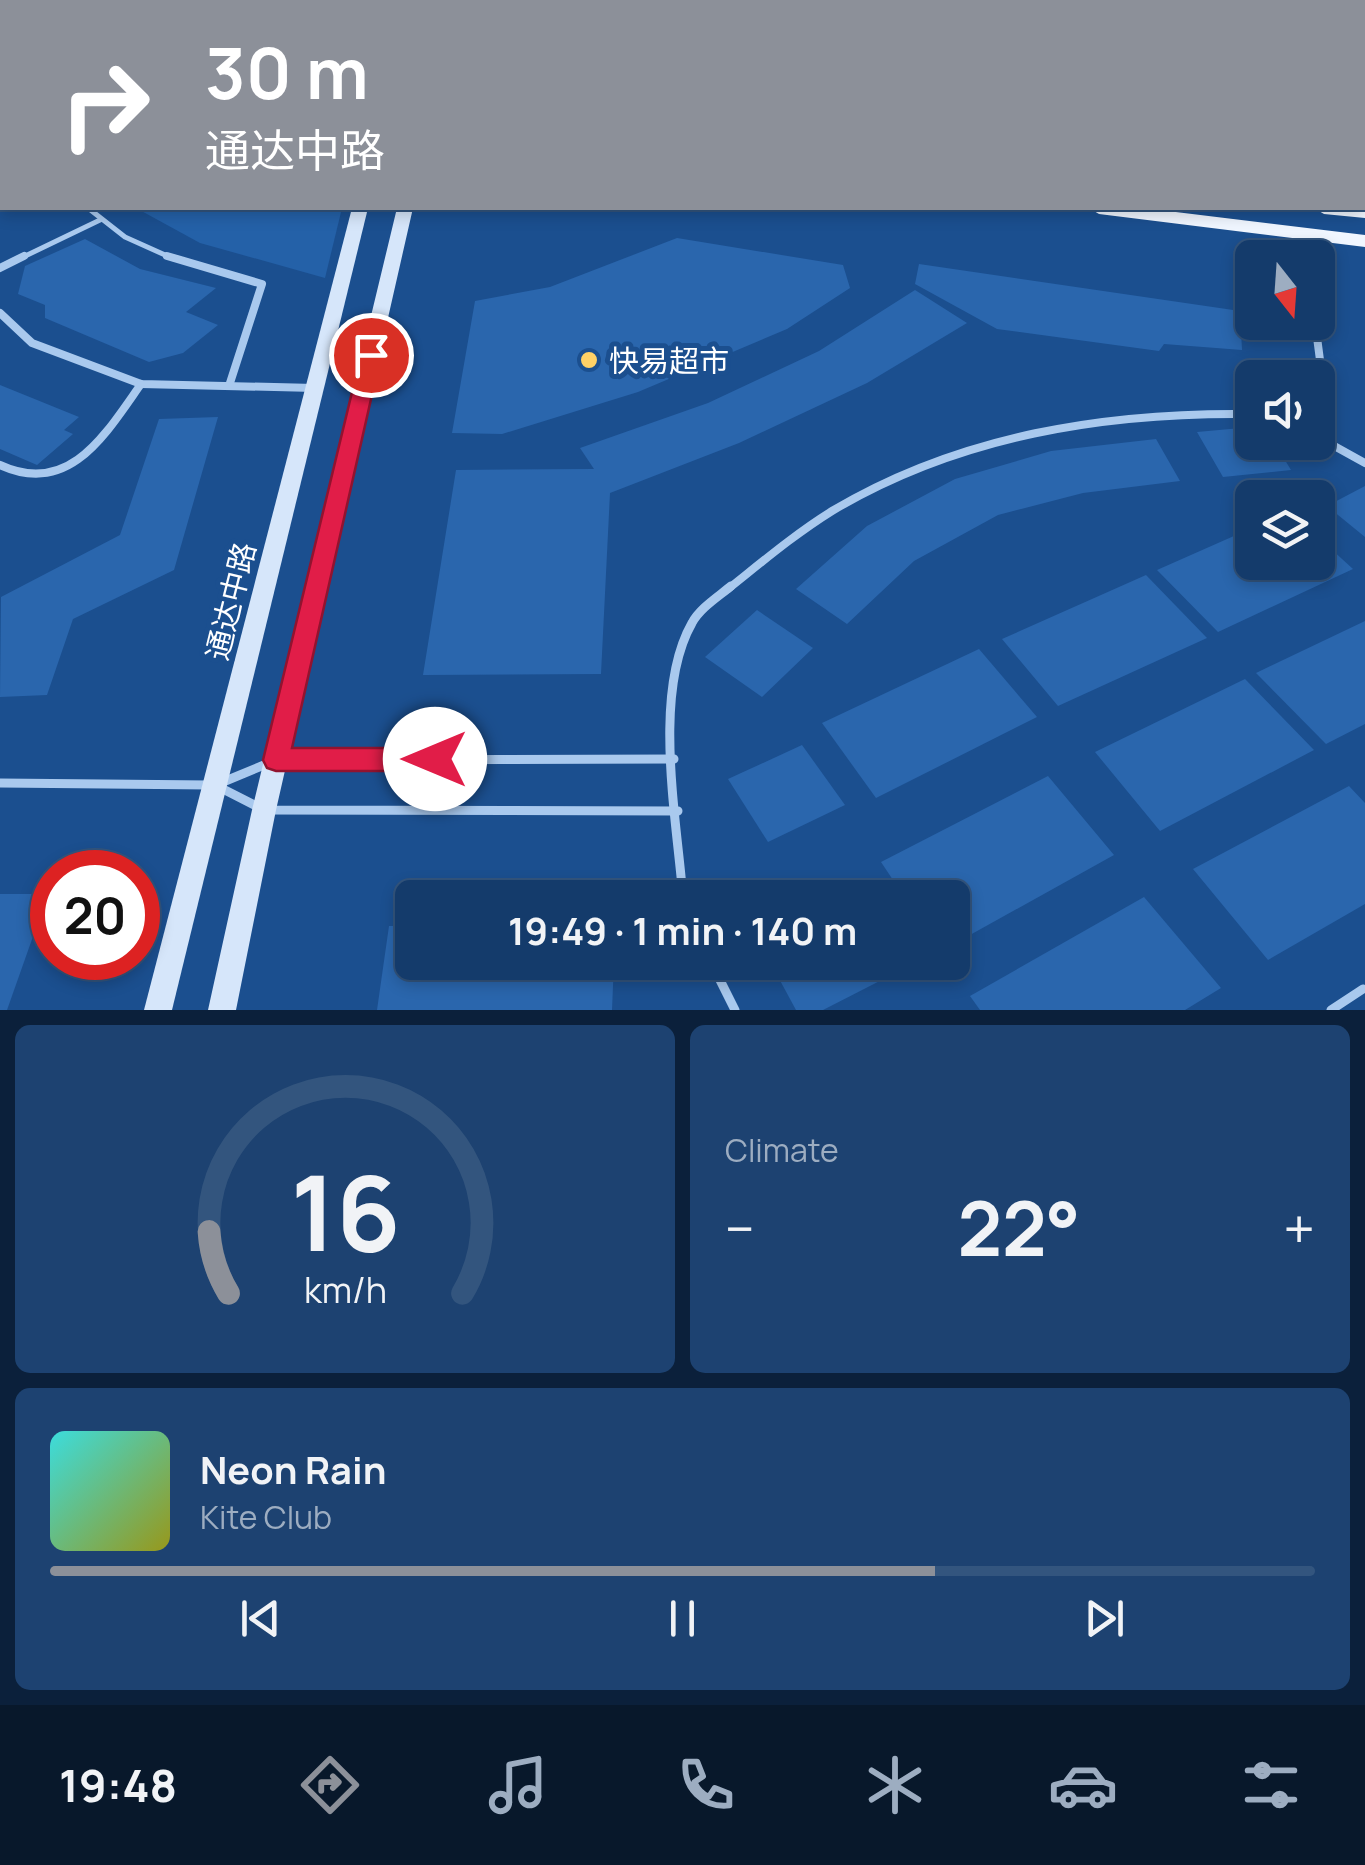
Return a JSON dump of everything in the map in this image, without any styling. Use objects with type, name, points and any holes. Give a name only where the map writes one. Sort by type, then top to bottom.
[{"type":"main road","points":[[1114,210],[1365,241]]},
{"type":"street","name":"通达中路","points":[[158,1010],[360,210]]},
{"type":"street","points":[[222,1010],[264,810],[405,210]]},
{"type":"lane","points":[[90,210],[100,220],[180,261],[262,284],[229,386]]},
{"type":"lane","points":[[0,268],[100,220]]},
{"type":"lane","points":[[1304,235],[1304,240]]},
{"type":"lane","points":[[0,313],[32,343],[141,384],[315,388]]},
{"type":"lane","points":[[0,465],[28,477],[51,476],[102,439],[141,384]]},
{"type":"lane","points":[[683,880],[674,759],[675,696],[691,623],[786,539],[863,490],[966,449],[1134,415],[1235,414]]},
{"type":"lane","points":[[1335,446],[1365,463]]},
{"type":"lane","points":[[0,783],[215,785],[276,760],[674,759]]},
{"type":"lane","points":[[215,785],[264,810],[678,811]]},
{"type":"lane","points":[[719,980],[735,1010]]},
{"type":"lane","points":[[1331,1010],[1364,989]]},
{"type":"shaded area","points":[[140,210],[342,210],[325,278],[200,243]]},
{"type":"building","name":"快易超市","points":[[677,238],[843,265],[850,288],[787,329],[638,392],[502,434],[452,433],[475,301],[550,287]]},
{"type":"building","points":[[85,239],[140,269],[216,288],[186,312],[218,325],[183,353],[149,362],[45,318],[45,305],[18,294],[25,266]]},
{"type":"building","points":[[919,264],[1235,310],[1235,340],[1241,340],[1242,350],[1164,344],[1159,351],[997,329],[915,284]]},
{"type":"building","points":[[915,290],[967,323],[867,383],[739,443],[610,493],[601,674],[423,675],[456,470],[594,469],[580,448],[708,403],[819,351]]},
{"type":"building","points":[[0,385],[79,417],[64,430],[73,434],[37,465],[0,449]]},
{"type":"building","points":[[218,417],[174,570],[73,619],[47,695],[0,697],[1,597],[120,535],[159,419]]},
{"type":"building","points":[[1235,429],[1235,460],[1285,460],[1291,470],[1223,477],[1197,432]]},
{"type":"building","points":[[1156,439],[1180,481],[1083,493],[998,515],[914,561],[847,624],[796,589],[867,526],[955,479],[1051,451]]},
{"type":"building","points":[[1365,486],[1365,537],[1335,513],[1335,502]]},
{"type":"building","points":[[1235,536],[1235,580],[1329,580],[1218,632],[1157,570]]},
{"type":"building","points":[[1335,553],[1353,569],[1335,577]]},
{"type":"building","points":[[1146,575],[1207,638],[1058,706],[1002,639]]},
{"type":"building","points":[[757,610],[813,648],[762,697],[705,657]]},
{"type":"building","points":[[1365,621],[1365,724],[1326,744],[1256,673]]},
{"type":"building","points":[[979,649],[1037,717],[876,798],[822,723]]},
{"type":"building","points":[[1245,679],[1314,750],[1160,831],[1095,752]]},
{"type":"building","points":[[802,745],[845,805],[768,842],[728,779]]},
{"type":"building","points":[[1048,776],[1114,855],[970,935],[970,880],[893,880],[881,862]]},
{"type":"building","points":[[1349,786],[1365,803],[1365,904],[1268,960],[1193,869]]},
{"type":"building","points":[[0,894],[30,894],[30,945],[7,1010],[0,1010]]},
{"type":"building","points":[[1144,897],[1221,988],[1185,1010],[980,1010],[970,996]]},
{"type":"building","points":[[389,926],[395,926],[395,980],[613,980],[612,1010],[377,1010]]},
{"type":"building","points":[[780,980],[882,980],[823,1010],[796,1010]]},
{"type":"place","name":"快易超市","points":[[589,360]]},
{"type":"route","points":[[371,355],[276,760],[435,759]]}]
